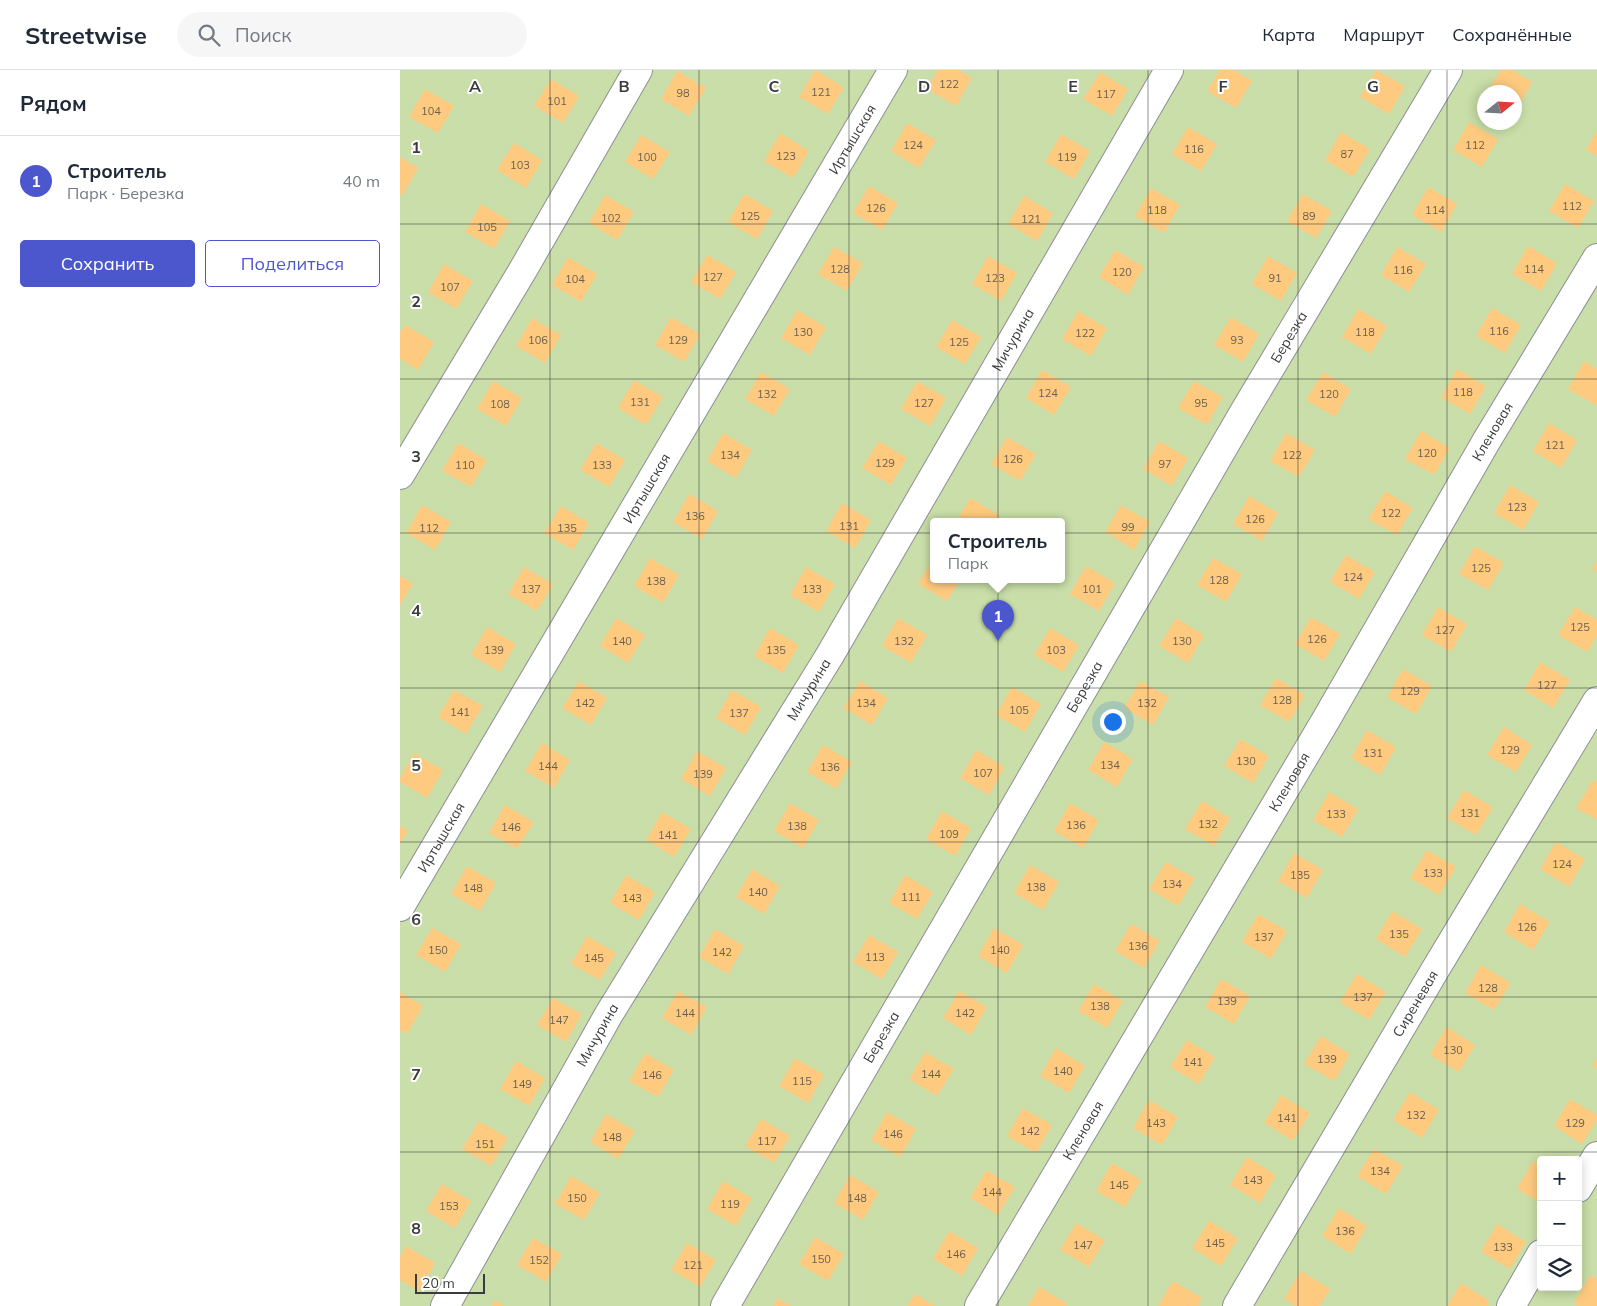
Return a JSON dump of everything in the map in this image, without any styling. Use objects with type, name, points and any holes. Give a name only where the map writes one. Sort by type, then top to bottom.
[{"type":"street","points":[[400,475],[524,268],[638,70]]},
{"type":"street","name":"Иртышская","points":[[400,907],[893,70]]},
{"type":"street","name":"Мичурина","points":[[445,1306],[609,1014],[830,655],[1169,70]]},
{"type":"street","name":"Березка","points":[[725,1306],[1244,412],[1448,70]]},
{"type":"street","name":"Кленовая","points":[[979,1306],[1327,718],[1487,440],[1597,258]]},
{"type":"street","name":"Сиреневая","points":[[1237,1306],[1430,978],[1597,701]]},
{"type":"street","points":[[1582,1181],[1597,1156]]},
{"type":"street","points":[[1511,1306],[1537,1261]]},
{"type":"green space","points":[[400,70],[1597,70],[1597,1306],[400,1306]]},
{"type":"building","points":[[815,70],[844,87],[828,114],[799,97]]},
{"type":"building","points":[[938,70],[958,70],[972,78],[956,106],[927,89]]},
{"type":"building","points":[[1220,70],[1234,70],[1252,81],[1236,108],[1207,91]]},
{"type":"building","points":[[1376,70],[1405,86],[1389,114],[1360,97]]},
{"type":"building","points":[[1501,70],[1512,70],[1532,82],[1522,100],[1522,85],[1491,85]]},
{"type":"building","points":[[677,71],[706,88],[689,116],[661,99]]},
{"type":"building","points":[[1100,72],[1128,89],[1112,116],[1083,99]]},
{"type":"building","points":[[551,79],[579,96],[563,123],[534,106]]},
{"type":"building","points":[[425,89],[454,106],[438,133],[409,117]]},
{"type":"building","points":[[1469,122],[1477,127],[1477,130],[1483,130],[1498,139],[1482,167],[1453,150]]},
{"type":"building","points":[[907,123],[936,140],[919,168],[891,151]]},
{"type":"building","points":[[1188,127],[1217,144],[1201,171],[1172,154]]},
{"type":"building","points":[[1597,130],[1597,156],[1586,150]]},
{"type":"building","points":[[1341,132],[1370,149],[1353,177],[1325,160]]},
{"type":"building","points":[[780,133],[809,151],[793,178],[764,161]]},
{"type":"building","points":[[1061,134],[1090,151],[1074,179],[1045,162]]},
{"type":"building","points":[[641,135],[670,152],[653,179],[625,162]]},
{"type":"building","points":[[514,143],[542,160],[526,188],[497,170]]},
{"type":"building","points":[[400,157],[418,168],[402,196],[400,194]]},
{"type":"building","points":[[1565,184],[1594,201],[1578,228],[1549,211]]},
{"type":"building","points":[[869,186],[898,203],[882,230],[853,213]]},
{"type":"building","points":[[1428,187],[1457,204],[1441,232],[1412,215]]},
{"type":"building","points":[[1151,188],[1180,205],[1164,233],[1135,216]]},
{"type":"building","points":[[744,194],[773,211],[757,239],[728,222]]},
{"type":"building","points":[[1303,194],[1332,211],[1316,238],[1287,221]]},
{"type":"building","points":[[605,195],[634,212],[617,240],[589,223]]},
{"type":"building","points":[[1024,196],[1053,213],[1037,241],[1008,224]]},
{"type":"building","points":[[481,204],[510,221],[494,249],[465,232]]},
{"type":"building","points":[[1528,246],[1557,263],[1541,291],[1512,274]]},
{"type":"building","points":[[834,247],[863,263],[847,291],[818,274]]},
{"type":"building","points":[[1397,247],[1426,264],[1409,292],[1381,275]]},
{"type":"building","points":[[1115,250],[1144,267],[1128,295],[1099,277]]},
{"type":"building","points":[[707,255],[736,272],[720,299],[691,282]]},
{"type":"building","points":[[988,256],[1017,273],[1001,301],[972,284]]},
{"type":"building","points":[[1268,256],[1297,273],[1281,301],[1252,284]]},
{"type":"building","points":[[568,257],[597,274],[581,302],[552,285]]},
{"type":"building","points":[[444,264],[473,281],[456,309],[428,292]]},
{"type":"building","points":[[1492,308],[1521,325],[1505,353],[1476,336]]},
{"type":"building","points":[[1358,309],[1387,326],[1371,354],[1342,337]]},
{"type":"building","points":[[797,310],[826,327],[810,355],[781,338]]},
{"type":"building","points":[[1078,311],[1107,328],[1091,356],[1062,339]]},
{"type":"building","points":[[671,317],[700,334],[684,362],[655,345]]},
{"type":"building","points":[[1231,317],[1259,334],[1243,362],[1214,345]]},
{"type":"building","points":[[532,318],[561,335],[545,363],[516,346]]},
{"type":"building","points":[[952,320],[981,337],[965,364],[936,347]]},
{"type":"building","points":[[405,325],[434,342],[418,370],[400,359],[400,333]]},
{"type":"building","points":[[1584,361],[1597,369],[1597,406],[1568,389]]},
{"type":"building","points":[[1457,369],[1486,386],[1470,414],[1441,397]]},
{"type":"building","points":[[1042,370],[1071,387],[1054,415],[1026,398]]},
{"type":"building","points":[[761,372],[790,389],[774,416],[745,399]]},
{"type":"building","points":[[1323,372],[1351,389],[1335,417],[1306,400]]},
{"type":"building","points":[[634,380],[663,397],[646,425],[618,408]]},
{"type":"building","points":[[493,381],[522,398],[506,426],[477,409]]},
{"type":"building","points":[[917,381],[946,398],[930,426],[901,409]]},
{"type":"building","points":[[1194,381],[1223,397],[1207,425],[1178,408]]},
{"type":"building","points":[[1549,423],[1577,440],[1561,468],[1533,451]]},
{"type":"building","points":[[1421,431],[1450,448],[1434,475],[1405,459]]},
{"type":"building","points":[[723,433],[752,450],[736,478],[707,461]]},
{"type":"building","points":[[1286,433],[1315,450],[1299,477],[1270,461]]},
{"type":"building","points":[[1007,437],[1036,454],[1020,481],[991,464]]},
{"type":"building","points":[[879,441],[907,458],[891,485],[862,468]]},
{"type":"building","points":[[1159,441],[1188,458],[1172,486],[1143,469]]},
{"type":"building","points":[[458,443],[487,460],[471,487],[442,471]]},
{"type":"building","points":[[596,443],[625,460],[609,487],[580,470]]},
{"type":"building","points":[[1510,485],[1539,502],[1523,530],[1494,513]]},
{"type":"building","points":[[1385,491],[1413,508],[1397,535],[1368,519]]},
{"type":"building","points":[[689,494],[718,511],[702,539],[673,522]]},
{"type":"building","points":[[1249,496],[1278,513],[1262,541],[1233,524]]},
{"type":"building","points":[[970,498],[999,515],[997,518],[958,518]]},
{"type":"building","points":[[842,503],[871,520],[855,548],[826,531]]},
{"type":"building","points":[[422,505],[451,522],[435,550],[406,533]]},
{"type":"building","points":[[1121,505],[1150,522],[1134,550],[1105,532]]},
{"type":"building","points":[[561,506],[589,523],[573,550],[544,533]]},
{"type":"building","points":[[1475,546],[1504,563],[1488,590],[1459,574]]},
{"type":"building","points":[[1346,555],[1375,572],[1359,599],[1330,582]]},
{"type":"building","points":[[650,558],[679,575],[663,603],[634,586]]},
{"type":"building","points":[[1213,558],[1242,574],[1226,602],[1197,585]]},
{"type":"building","points":[[1597,561],[1597,572],[1592,569]]},
{"type":"building","points":[[930,564],[930,583],[958,583],[947,601],[918,584]]},
{"type":"building","points":[[1086,566],[1115,583],[1099,611],[1070,594]]},
{"type":"building","points":[[524,567],[553,584],[537,611],[508,594]]},
{"type":"building","points":[[806,567],[835,584],[819,612],[790,595]]},
{"type":"building","points":[[400,576],[413,583],[400,605]]},
{"type":"building","points":[[1438,607],[1467,624],[1451,652],[1422,635]]},
{"type":"building","points":[[1575,607],[1597,620],[1597,636],[1587,652],[1558,635]]},
{"type":"building","points":[[1311,617],[1340,634],[1324,661],[1295,644]]},
{"type":"building","points":[[616,618],[645,635],[628,663],[600,646]]},
{"type":"building","points":[[898,618],[927,635],[911,663],[882,646]]},
{"type":"building","points":[[1176,618],[1204,635],[1188,663],[1159,646]]},
{"type":"building","points":[[487,627],[516,644],[500,672],[471,655]]},
{"type":"building","points":[[770,628],[799,645],[783,673],[754,656]]},
{"type":"building","points":[[1050,628],[1079,645],[1063,672],[1034,655]]},
{"type":"building","points":[[1540,662],[1570,680],[1553,708],[1524,690]]},
{"type":"building","points":[[1403,669],[1432,686],[1416,714],[1387,697]]},
{"type":"building","points":[[1276,678],[1305,695],[1289,722],[1260,705]]},
{"type":"building","points":[[579,681],[607,698],[591,725],[562,708]]},
{"type":"building","points":[[860,681],[888,698],[872,725],[843,708]]},
{"type":"building","points":[[1140,681],[1169,697],[1153,725],[1124,708]]},
{"type":"building","points":[[1012,687],[1041,704],[1025,732],[996,715]]},
{"type":"building","points":[[454,690],[483,706],[466,734],[438,717]]},
{"type":"building","points":[[732,690],[761,707],[745,735],[716,718]]},
{"type":"building","points":[[1504,727],[1532,745],[1516,772],[1487,755]]},
{"type":"building","points":[[1367,730],[1396,747],[1380,775],[1351,758]]},
{"type":"building","points":[[1240,739],[1269,756],[1253,783],[1224,766]]},
{"type":"building","points":[[1104,742],[1133,759],[1117,787],[1088,770]]},
{"type":"building","points":[[542,743],[570,760],[554,788],[525,771]]},
{"type":"building","points":[[823,745],[852,762],[836,789],[807,772]]},
{"type":"building","points":[[976,750],[1005,767],[989,795],[960,778]]},
{"type":"building","points":[[697,751],[726,768],[710,796],[681,779]]},
{"type":"building","points":[[414,753],[443,770],[427,798],[400,782],[400,778]]},
{"type":"building","points":[[1593,780],[1597,782],[1597,820],[1576,808]]},
{"type":"building","points":[[1464,790],[1493,807],[1476,835],[1447,818]]},
{"type":"building","points":[[1329,792],[1358,809],[1342,837],[1313,820]]},
{"type":"building","points":[[1202,801],[1230,818],[1214,846],[1185,829]]},
{"type":"building","points":[[790,803],[819,820],[803,848],[774,831]]},
{"type":"building","points":[[1070,803],[1099,820],[1083,848],[1054,831]]},
{"type":"building","points":[[505,805],[534,822],[517,849],[489,833]]},
{"type":"building","points":[[942,811],[971,828],[955,856],[926,839]]},
{"type":"building","points":[[662,812],[691,829],[674,857],[646,840]]},
{"type":"building","points":[[400,826],[408,831],[400,844]]},
{"type":"building","points":[[1556,842],[1585,859],[1569,887],[1540,869]]},
{"type":"building","points":[[1427,850],[1456,867],[1439,895],[1410,878]]},
{"type":"building","points":[[1294,853],[1323,870],[1307,898],[1278,881]]},
{"type":"building","points":[[1166,862],[1195,878],[1178,906],[1149,889]]},
{"type":"building","points":[[1030,865],[1059,882],[1043,910],[1014,893]]},
{"type":"building","points":[[467,866],[496,883],[480,911],[451,894]]},
{"type":"building","points":[[752,869],[780,886],[764,914],[736,897]]},
{"type":"building","points":[[626,875],[655,892],[639,920],[610,903]]},
{"type":"building","points":[[905,875],[933,892],[917,919],[889,903]]},
{"type":"building","points":[[1520,904],[1550,922],[1533,950],[1504,932]]},
{"type":"building","points":[[1392,911],[1422,929],[1405,957],[1376,939]]},
{"type":"building","points":[[1258,914],[1287,931],[1271,959],[1242,942]]},
{"type":"building","points":[[1131,924],[1160,941],[1144,968],[1115,951]]},
{"type":"building","points":[[432,928],[461,944],[445,972],[416,955]]},
{"type":"building","points":[[994,928],[1023,945],[1007,973],[978,956]]},
{"type":"building","points":[[715,929],[744,946],[728,974],[699,957]]},
{"type":"building","points":[[869,935],[898,952],[882,979],[853,962]]},
{"type":"building","points":[[587,936],[616,953],[600,980],[571,964]]},
{"type":"building","points":[[1481,965],[1511,983],[1494,1010],[1465,993]]},
{"type":"building","points":[[1357,974],[1386,992],[1369,1020],[1340,1002]]},
{"type":"building","points":[[1221,979],[1250,996],[1234,1024],[1205,1007]]},
{"type":"building","points":[[1094,984],[1123,1001],[1107,1028],[1078,1011]]},
{"type":"building","points":[[678,991],[707,1007],[691,1035],[662,1018]]},
{"type":"building","points":[[959,991],[987,1007],[971,1035],[943,1018]]},
{"type":"building","points":[[400,992],[423,1006],[407,1034],[400,1030]]},
{"type":"building","points":[[553,998],[582,1014],[566,1042],[537,1025]]},
{"type":"building","points":[[1446,1027],[1475,1045],[1459,1072],[1430,1055]]},
{"type":"building","points":[[1321,1036],[1350,1054],[1334,1081],[1304,1064]]},
{"type":"building","points":[[1187,1040],[1215,1057],[1199,1084],[1170,1067]]},
{"type":"building","points":[[1056,1048],[1085,1066],[1069,1093],[1040,1076]]},
{"type":"building","points":[[925,1052],[954,1069],[937,1096],[909,1079]]},
{"type":"building","points":[[645,1053],[674,1070],[658,1097],[629,1081]]},
{"type":"building","points":[[795,1058],[824,1075],[808,1103],[779,1086]]},
{"type":"building","points":[[1597,1058],[1597,1069],[1592,1066]]},
{"type":"building","points":[[516,1061],[545,1078],[529,1106],[500,1089]]},
{"type":"building","points":[[1410,1092],[1439,1110],[1422,1138],[1393,1120]]},
{"type":"building","points":[[1281,1095],[1310,1113],[1293,1141],[1264,1123]]},
{"type":"building","points":[[1570,1099],[1597,1115],[1597,1120],[1582,1144],[1554,1126]]},
{"type":"building","points":[[1149,1100],[1178,1117],[1162,1145],[1133,1128]]},
{"type":"building","points":[[1023,1108],[1052,1125],[1036,1153],[1007,1136]]},
{"type":"building","points":[[887,1112],[916,1129],[900,1157],[871,1140]]},
{"type":"building","points":[[606,1114],[635,1131],[618,1159],[590,1142]]},
{"type":"building","points":[[761,1119],[790,1136],[774,1163],[745,1146]]},
{"type":"building","points":[[479,1121],[508,1138],[491,1166],[462,1149]]},
{"type":"building","points":[[1374,1149],[1403,1166],[1386,1194],[1357,1176]]},
{"type":"building","points":[[1247,1157],[1276,1175],[1260,1203],[1230,1185]]},
{"type":"building","points":[[1533,1161],[1537,1164],[1537,1201],[1517,1189]]},
{"type":"building","points":[[1112,1163],[1141,1180],[1125,1207],[1096,1191]]},
{"type":"building","points":[[986,1170],[1015,1187],[998,1215],[970,1198]]},
{"type":"building","points":[[850,1175],[879,1192],[863,1220],[834,1203]]},
{"type":"building","points":[[571,1176],[600,1193],[584,1220],[555,1204]]},
{"type":"building","points":[[723,1181],[752,1198],[736,1226],[707,1209]]},
{"type":"building","points":[[442,1184],[471,1201],[455,1228],[426,1211]]},
{"type":"building","points":[[1339,1208],[1367,1226],[1351,1254],[1322,1236]]},
{"type":"building","points":[[1209,1221],[1238,1238],[1221,1266],[1192,1248]]},
{"type":"building","points":[[1076,1223],[1105,1240],[1089,1267],[1060,1250]]},
{"type":"building","points":[[1497,1224],[1526,1242],[1510,1269],[1481,1252]]},
{"type":"building","points":[[949,1231],[978,1248],[962,1276],[933,1259]]},
{"type":"building","points":[[815,1237],[844,1254],[828,1281],[799,1264]]},
{"type":"building","points":[[533,1238],[562,1254],[546,1282],[517,1265]]},
{"type":"building","points":[[687,1243],[716,1260],[700,1287],[671,1270]]},
{"type":"building","points":[[406,1246],[435,1263],[419,1291],[400,1280],[400,1257]]},
{"type":"building","points":[[1301,1271],[1330,1289],[1320,1306],[1296,1306],[1284,1299]]},
{"type":"building","points":[[1590,1275],[1597,1279],[1597,1306],[1578,1306],[1574,1303]]},
{"type":"building","points":[[1173,1281],[1202,1298],[1198,1306],[1158,1306]]},
{"type":"building","points":[[1461,1283],[1490,1301],[1487,1306],[1447,1306]]},
{"type":"building","points":[[1039,1287],[1068,1304],[1066,1306],[1028,1306]]},
{"type":"building","points":[[915,1294],[935,1306],[907,1306]]},
{"type":"building","points":[[778,1298],[791,1306],[773,1306]]},
{"type":"building","points":[[495,1300],[505,1306],[491,1306]]},
{"type":"place","name":"Строитель","points":[[998,641]]}]
